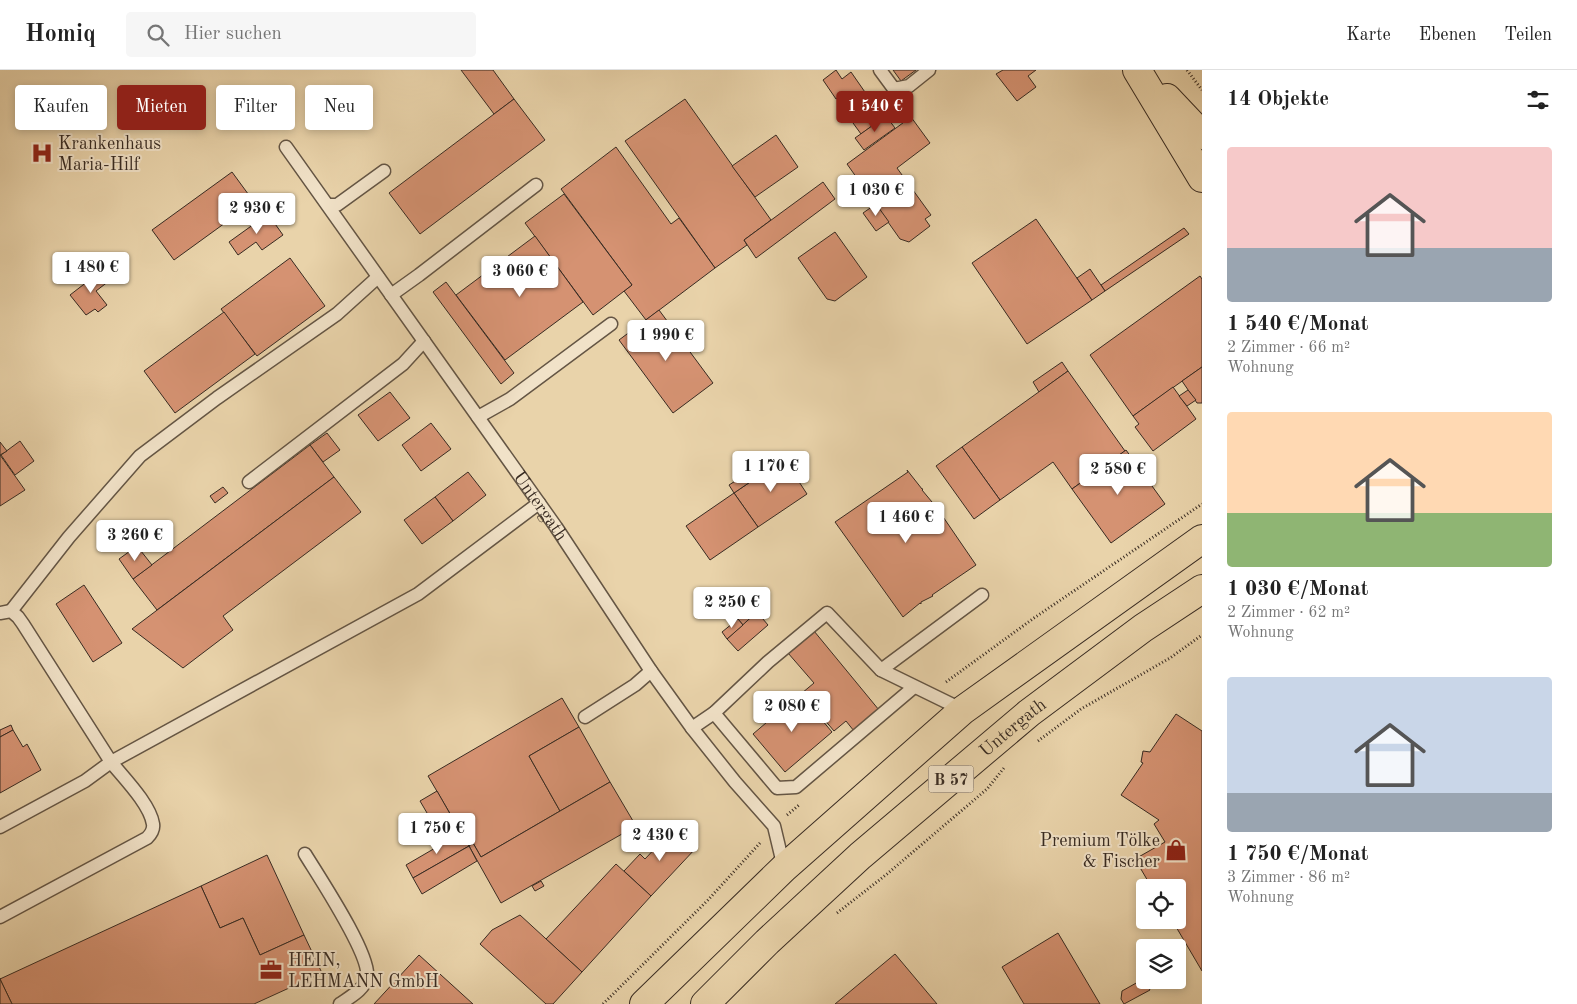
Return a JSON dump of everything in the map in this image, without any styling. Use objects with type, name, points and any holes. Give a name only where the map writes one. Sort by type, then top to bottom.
[{"type":"main road","points":[[1137,70],[1202,178]]},
{"type":"main road","points":[[1141,70],[1202,135]]},
{"type":"main road","name":"B 57","points":[[644,1004],[784,868],[963,710],[1202,539]]},
{"type":"main road","name":"Untergath","points":[[705,1004],[767,942],[896,825],[1029,713],[1143,628],[1202,589]]},
{"type":"main road","name":"Untergath","points":[[767,942],[784,868]]},
{"type":"lane","points":[[880,70],[894,88],[909,86],[930,70]]},
{"type":"lane","name":"Untergath","points":[[286,147],[539,502],[651,671],[692,728],[735,782],[774,826],[784,868]]},
{"type":"lane","points":[[328,205],[336,205],[384,171]]},
{"type":"lane","points":[[391,295],[419,276],[536,185]]},
{"type":"lane","points":[[0,917],[148,838],[152,833],[153,825],[150,814],[111,762],[23,624],[18,617],[5,612],[140,456],[216,398],[337,314],[378,277]]},
{"type":"lane","points":[[478,417],[510,398],[611,324]]},
{"type":"lane","points":[[249,482],[403,364],[424,341]]},
{"type":"lane","points":[[0,827],[84,781],[111,762],[418,594],[539,502]]},
{"type":"lane","points":[[881,670],[982,596]]},
{"type":"lane","points":[[692,728],[714,713],[768,662],[827,612],[881,670],[963,710]]},
{"type":"lane","points":[[585,717],[635,685],[651,671]]},
{"type":"lane","points":[[714,713],[777,788],[796,787],[914,687]]},
{"type":"lane","points":[[305,854],[357,942],[366,965],[367,979],[358,991],[340,1004]]},
{"type":"path","points":[[1187,70],[1202,90]]},
{"type":"path","points":[[1035,743],[1081,709],[1170,658],[1202,635]]},
{"type":"path","points":[[833,916],[887,874],[987,789],[1005,767]]},
{"type":"building","points":[[461,70],[493,70],[514,99],[494,114]]},
{"type":"building","points":[[836,70],[842,79],[851,72],[883,118],[861,134],[853,123],[857,120],[841,96],[836,99],[823,80]]},
{"type":"building","points":[[893,70],[916,70],[901,81]]},
{"type":"building","points":[[1003,70],[1036,70],[1028,76],[1036,87],[1017,101],[996,74]]},
{"type":"building","points":[[514,99],[545,140],[420,234],[389,193]]},
{"type":"building","points":[[685,99],[771,220],[744,240],[747,245],[715,268],[625,141]]},
{"type":"building","points":[[886,116],[895,128],[864,150],[855,138]]},
{"type":"building","points":[[911,117],[930,143],[897,168],[931,215],[925,219],[930,226],[909,242],[900,239],[847,164]]},
{"type":"building","points":[[776,135],[798,167],[755,197],[732,166]]},
{"type":"building","points":[[616,147],[671,224],[679,218],[715,268],[646,320],[624,291],[632,285],[561,189]]},
{"type":"building","points":[[232,172],[254,202],[174,260],[152,230]]},
{"type":"building","points":[[823,182],[835,199],[756,258],[744,240]]},
{"type":"building","points":[[564,194],[632,285],[593,315],[525,223]]},
{"type":"building","points":[[876,204],[889,222],[876,231],[863,213]]},
{"type":"building","points":[[268,214],[283,235],[262,250],[256,242],[238,255],[229,242]]},
{"type":"building","points":[[1036,219],[1092,300],[1027,344],[972,263]]},
{"type":"building","points":[[1184,228],[1189,234],[1105,291],[1101,285]]},
{"type":"building","points":[[835,232],[867,277],[835,301],[827,299],[798,258]]},
{"type":"building","points":[[535,236],[583,302],[505,360],[456,295]]},
{"type":"building","points":[[290,258],[325,306],[257,356],[221,309]]},
{"type":"building","points":[[1090,269],[1105,291],[1092,300],[1077,278]]},
{"type":"building","points":[[101,271],[109,281],[96,291],[107,305],[98,312],[95,309],[86,315],[70,295]]},
{"type":"building","points":[[1200,276],[1202,279],[1202,367],[1133,416],[1090,355]]},
{"type":"building","points":[[446,282],[514,373],[501,384],[433,292]]},
{"type":"building","points":[[659,310],[713,383],[673,413],[619,340]]},
{"type":"building","points":[[224,312],[255,354],[175,413],[144,371]]},
{"type":"building","points":[[1062,362],[1068,371],[1039,392],[1033,382]]},
{"type":"building","points":[[1202,367],[1202,403],[1197,403],[1182,381]]},
{"type":"building","points":[[1068,371],[1125,451],[1072,489],[1053,462],[1000,500],[962,447]]},
{"type":"building","points":[[1173,387],[1196,419],[1153,451],[1135,427],[1139,424],[1133,416]]},
{"type":"building","points":[[1188,390],[1196,400],[1187,406],[1179,396]]},
{"type":"building","points":[[390,392],[410,418],[378,441],[358,415]]},
{"type":"building","points":[[431,423],[451,449],[421,471],[402,445]]},
{"type":"building","points":[[327,433],[340,450],[323,462],[310,445]]},
{"type":"building","points":[[20,441],[34,461],[15,475],[1,455]]},
{"type":"building","points":[[0,442],[7,451],[0,455]]},
{"type":"building","points":[[310,445],[334,477],[157,610],[133,579]]},
{"type":"building","points":[[962,447],[1000,500],[974,519],[936,466]]},
{"type":"building","points":[[1126,450],[1165,504],[1111,543],[1072,489]]},
{"type":"building","points":[[0,455],[25,490],[0,506]]},
{"type":"building","points":[[784,459],[807,494],[758,527],[734,493]]},
{"type":"building","points":[[759,468],[762,474],[753,480],[749,474]]},
{"type":"building","points":[[907,470],[937,508],[976,565],[933,596],[921,602],[921,604],[903,617],[835,522],[908,472]]},
{"type":"building","points":[[468,472],[486,495],[453,521],[435,497]]},
{"type":"building","points":[[748,473],[753,480],[734,493],[729,485]]},
{"type":"building","points":[[334,477],[361,512],[223,616],[233,630],[183,668],[132,629]]},
{"type":"building","points":[[223,487],[228,493],[215,503],[210,496]]},
{"type":"building","points":[[734,493],[758,527],[710,560],[686,526]]},
{"type":"building","points":[[435,497],[453,521],[422,544],[404,520]]},
{"type":"building","points":[[137,546],[152,565],[133,579],[119,559]]},
{"type":"building","points":[[84,585],[122,643],[93,662],[56,604]]},
{"type":"building","points":[[744,599],[756,613],[743,625],[731,611]]},
{"type":"building","points":[[757,612],[768,625],[738,651],[727,639]]},
{"type":"building","points":[[738,619],[743,625],[727,639],[722,632]]},
{"type":"building","points":[[814,631],[879,710],[854,731],[846,721],[834,731],[802,693],[814,683],[788,653]]},
{"type":"building","points":[[800,694],[832,732],[785,772],[753,734]]},
{"type":"building","points":[[562,698],[579,727],[529,756],[560,811],[481,857],[473,843],[469,846],[428,776]]},
{"type":"building","name":"Premium Tölke & Fischer","points":[[1176,714],[1202,731],[1202,971],[1186,944],[1186,939],[1183,939],[1177,929],[1186,929],[1186,879],[1147,879],[1135,859],[1165,842],[1154,824],[1159,820],[1121,795],[1143,763],[1141,762],[1143,751],[1150,752]]},
{"type":"building","points":[[11,725],[13,730],[0,737],[0,730]]},
{"type":"building","points":[[579,727],[610,782],[560,811],[529,756]]},
{"type":"building","points":[[13,730],[23,747],[27,744],[41,770],[0,793],[0,737]]},
{"type":"building","points":[[610,782],[636,826],[501,903],[469,846],[473,843],[481,857]]},
{"type":"building","points":[[437,791],[461,833],[444,842],[420,801]]},
{"type":"building","points":[[674,828],[696,848],[651,896],[624,871],[640,854],[645,859]]},
{"type":"building","points":[[461,833],[469,846],[413,878],[406,865]]},
{"type":"building","points":[[469,846],[477,861],[422,894],[413,878]]},
{"type":"building","points":[[267,855],[304,935],[260,955],[243,918],[220,928],[201,886]]},
{"type":"building","points":[[616,864],[651,896],[582,972],[546,939]]},
{"type":"building","points":[[541,881],[544,886],[535,891],[532,886]]},
{"type":"building","points":[[201,886],[220,928],[243,918],[260,955],[304,935],[322,973],[254,1004],[12,1004],[0,979]]},
{"type":"building","points":[[520,915],[582,972],[553,1004],[546,1004],[480,944],[492,930]]},
{"type":"building","points":[[1058,933],[1100,1004],[1024,1004],[1002,967]]},
{"type":"building","points":[[895,954],[937,1004],[835,1004]]},
{"type":"building","points":[[419,955],[473,1004],[374,1004]]},
{"type":"building","points":[[0,979],[12,1004],[0,1004]]},
{"type":"building","points":[[1136,983],[1136,989],[1150,990],[1124,1004],[1121,999],[1122,991]]},
{"type":"place","name":"Krankenhaus Maria-Hilf","points":[[42,153]]},
{"type":"place","name":"Premium Tölke & Fischer","points":[[1176,850]]},
{"type":"place","name":"HEIN, LEHMANN GmbH","points":[[271,970]]}]
